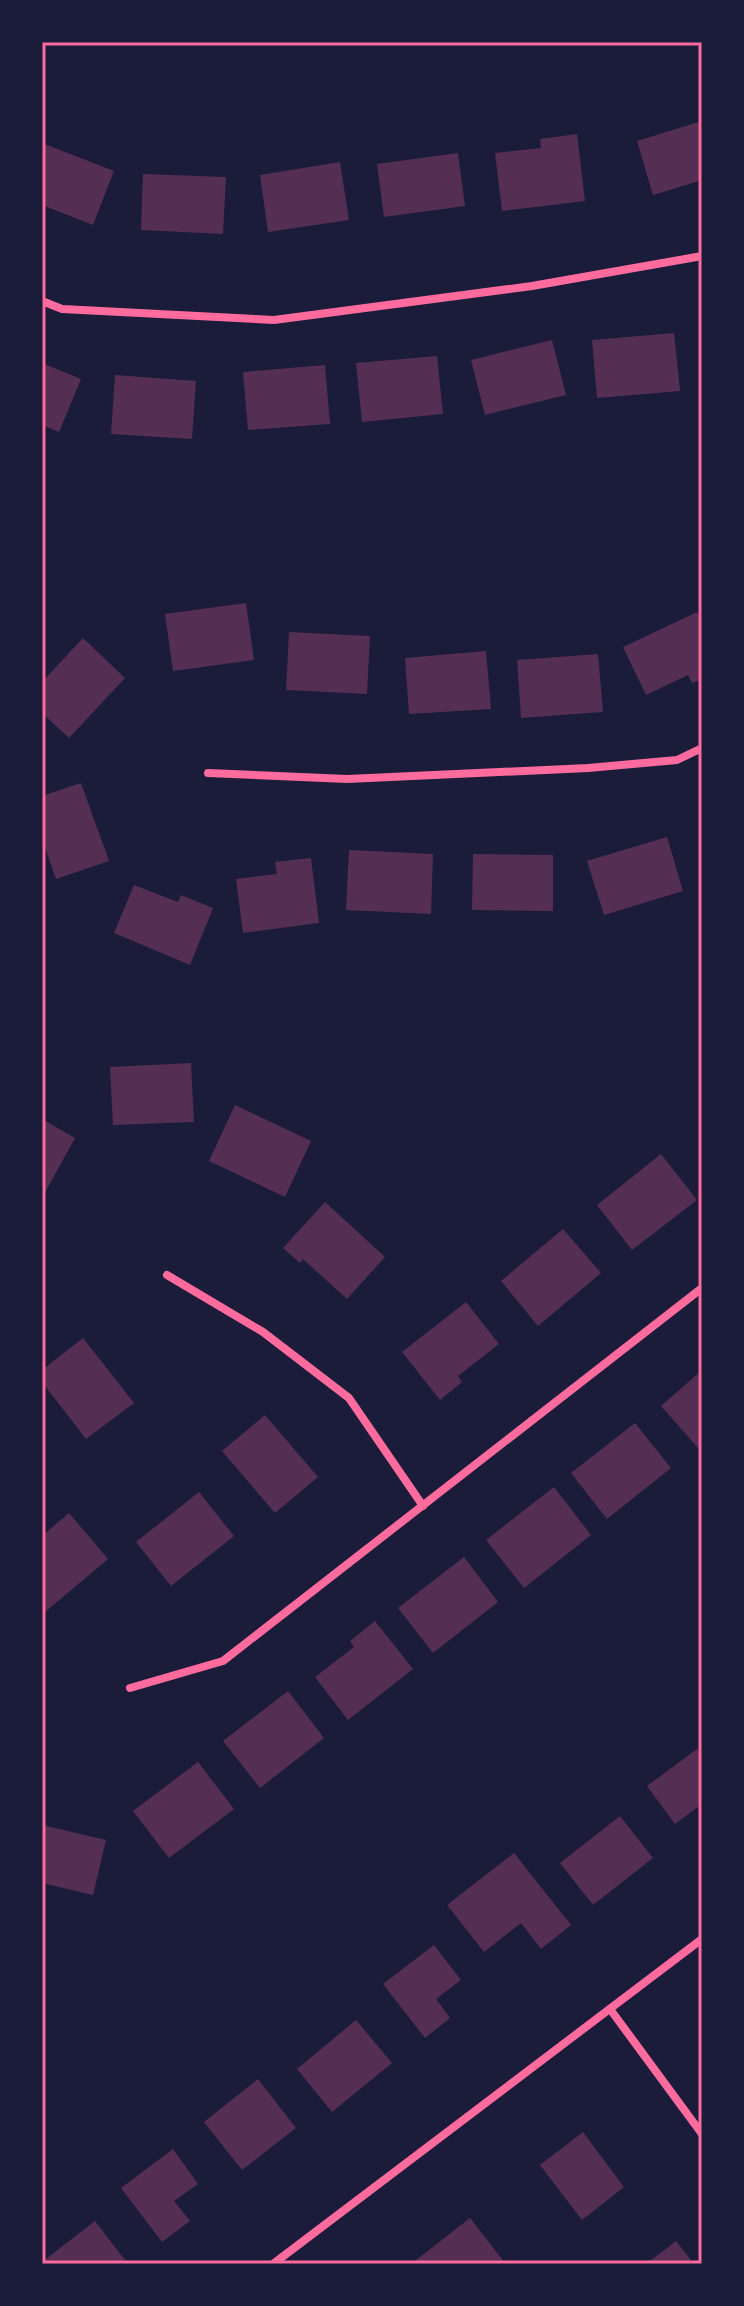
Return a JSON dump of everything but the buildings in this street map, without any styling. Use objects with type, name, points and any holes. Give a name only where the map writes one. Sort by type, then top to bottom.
[{"type":"street","points":[[42,301],[62,309],[274,320],[532,286],[702,256]]},
{"type":"street","points":[[208,773],[347,779],[573,769],[677,760],[702,748]]},
{"type":"street","points":[[167,1275],[263,1332],[349,1398],[423,1506]]},
{"type":"street","points":[[130,1688],[223,1661],[702,1288]]},
{"type":"street","points":[[273,2264],[702,1939]]},
{"type":"street","points":[[610,2009],[702,2134]]}]
